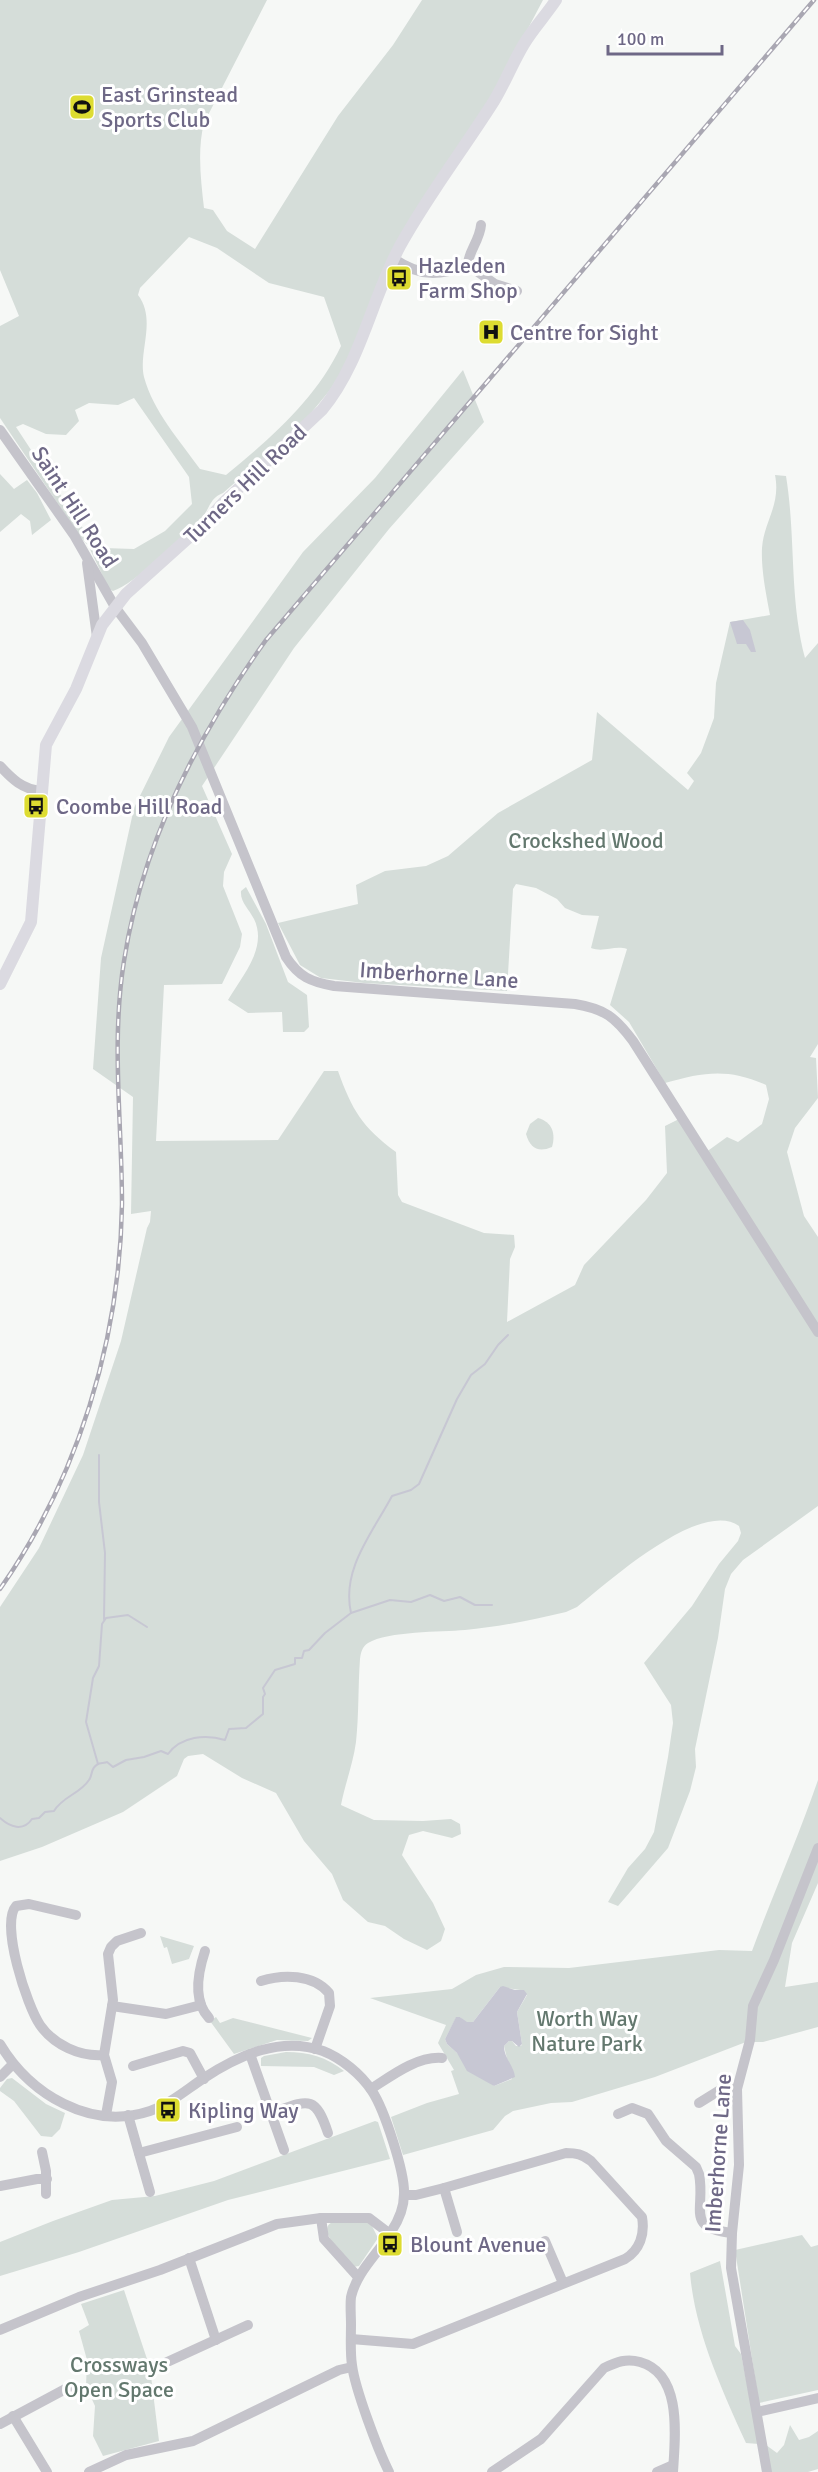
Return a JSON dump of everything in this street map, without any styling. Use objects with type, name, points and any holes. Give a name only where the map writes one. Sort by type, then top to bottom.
[{"type":"main road","name":"Turners Hill Road","points":[[0,984],[31,922],[46,746],[76,689],[97,637],[115,607],[316,417],[334,396],[356,354],[394,259],[426,201],[495,99],[524,44],[556,0]]},
{"type":"street","points":[[468,265],[468,260],[480,236],[481,225]]},
{"type":"street","points":[[394,259],[420,273],[453,271],[468,265]]},
{"type":"street","points":[[468,265],[495,284],[517,291]]},
{"type":"street","name":"Saint Hill Road","points":[[0,430],[74,535],[115,607]]},
{"type":"street","points":[[86,555],[97,637]]},
{"type":"street","name":"Imberhorne Lane","points":[[115,607],[142,643],[192,727],[286,957],[296,971],[313,983],[334,987],[575,1004],[594,1008],[618,1022],[691,1129],[818,1332]]},
{"type":"street","points":[[0,766],[20,785],[30,790],[41,791]]},
{"type":"street","name":"Imberhorne Lane","points":[[767,2472],[731,2268],[739,2165],[737,2089],[750,2040],[753,2006],[774,1960],[818,1848]]},
{"type":"street","points":[[76,1915],[62,1916],[29,1904],[16,1906],[11,1911],[9,1921],[12,1949],[32,2010],[40,2024],[56,2040],[72,2050],[92,2056],[104,2055]]},
{"type":"street","points":[[106,2115],[112,2082],[104,2055],[112,2006],[108,1958],[111,1947],[125,1937],[141,1933]]},
{"type":"street","points":[[205,1950],[198,1979],[201,2005],[209,2018]]},
{"type":"street","points":[[261,1981],[272,1973],[316,1982],[329,1993],[330,2006],[315,2049]]},
{"type":"street","points":[[112,2006],[166,2013],[201,2005]]},
{"type":"street","points":[[0,2044],[27,2080],[51,2098],[75,2109],[106,2115],[129,2115],[162,2106],[204,2079],[250,2054],[273,2046],[287,2045],[315,2049],[345,2064],[371,2089],[404,2181],[404,2195],[402,2214],[358,2277],[351,2298],[352,2367],[389,2472]]},
{"type":"street","points":[[133,2066],[183,2051],[190,2053],[204,2079]]},
{"type":"street","points":[[250,2054],[283,2136],[284,2150]]},
{"type":"street","points":[[371,2089],[415,2063],[432,2057],[442,2058]]},
{"type":"street","points":[[0,2077],[13,2064]]},
{"type":"street","points":[[699,2103],[720,2090],[737,2089]]},
{"type":"street","points":[[272,2113],[309,2104],[319,2109],[324,2129]]},
{"type":"street","points":[[618,2114],[632,2108],[648,2115],[666,2141],[696,2167],[699,2174],[701,2219],[705,2227],[713,2231],[732,2233]]},
{"type":"street","points":[[129,2115],[145,2186]]},
{"type":"street","points":[[139,2153],[230,2125]]},
{"type":"street","points":[[42,2152],[47,2179],[45,2194]]},
{"type":"street","points":[[351,2339],[414,2344],[630,2255],[638,2246],[642,2236],[642,2217],[583,2155],[566,2153],[444,2188],[404,2195]]},
{"type":"street","points":[[0,2186],[47,2179]]},
{"type":"street","points":[[444,2188],[457,2232]]},
{"type":"street","points":[[0,2330],[79,2297],[277,2224],[321,2218],[369,2218],[390,2234]]},
{"type":"street","points":[[321,2218],[324,2239],[358,2277]]},
{"type":"street","points":[[545,2241],[563,2283]]},
{"type":"street","points":[[189,2258],[216,2340]]},
{"type":"street","points":[[165,2363],[248,2324]]},
{"type":"street","points":[[492,2472],[541,2439],[604,2368],[618,2361],[631,2360],[646,2364],[658,2371],[667,2384],[674,2431],[673,2468],[657,2472]]},
{"type":"street","points":[[89,2472],[126,2455],[194,2441],[339,2370],[352,2367]]},
{"type":"street","points":[[0,2424],[72,2387]]},
{"type":"street","points":[[757,2412],[818,2398]]},
{"type":"street","points":[[13,2416],[46,2472]]},
{"type":"green space","points":[[0,0],[267,0],[204,123],[201,144],[200,166],[204,208],[213,210],[227,231],[255,249],[338,116],[393,45],[422,0],[543,0],[493,95],[412,217],[353,353],[330,390],[302,424],[212,501],[200,521],[183,538],[133,580],[113,591],[109,589],[88,545],[0,418],[0,326],[19,316],[0,270]],"holes":[[[189,237],[217,248],[269,283],[324,297],[341,346],[319,383],[291,416],[226,475],[200,469],[160,414],[144,377],[143,357],[147,325],[146,315],[138,295],[140,288]],[[134,398],[189,477],[192,504],[165,531],[134,549],[103,548],[81,526],[16,427],[23,424],[46,434],[66,435],[79,421],[75,410],[89,403],[118,405]]]},
{"type":"green space","name":"Crockshed Wood","points":[[463,370],[484,422],[389,529],[294,648],[202,786],[232,854],[224,872],[223,886],[242,934],[240,947],[222,984],[164,985],[156,1141],[278,1140],[324,1071],[338,1071],[348,1097],[366,1126],[396,1152],[398,1195],[402,1202],[484,1233],[514,1235],[515,1247],[510,1259],[507,1322],[575,1285],[584,1265],[646,1200],[667,1173],[665,1126],[679,1119],[702,1155],[727,1137],[738,1142],[762,1124],[769,1099],[766,1085],[728,1074],[704,1074],[665,1083],[629,1022],[610,1005],[627,949],[591,948],[599,916],[582,915],[565,908],[557,899],[536,888],[516,884],[513,889],[507,991],[364,983],[321,978],[300,965],[278,923],[358,904],[356,885],[385,871],[426,866],[448,856],[498,813],[592,760],[597,712],[688,790],[694,781],[687,773],[701,753],[714,718],[716,683],[730,622],[770,615],[763,573],[763,538],[776,495],[775,475],[786,476],[797,613],[805,658],[818,643],[818,1044],[810,1057],[816,1058],[818,1098],[795,1128],[787,1152],[804,1216],[818,1237],[818,1506],[743,1560],[731,1574],[725,1589],[718,1638],[695,1749],[696,1767],[690,1791],[668,1848],[618,1906],[608,1902],[628,1868],[645,1849],[654,1832],[673,1723],[671,1705],[644,1663],[692,1606],[719,1564],[738,1541],[741,1533],[739,1526],[722,1520],[702,1523],[679,1533],[631,1563],[577,1607],[566,1612],[490,1627],[388,1636],[364,1646],[360,1659],[356,1742],[341,1805],[374,1820],[451,1819],[460,1824],[461,1834],[452,1838],[423,1831],[409,1835],[402,1855],[433,1903],[445,1929],[441,1941],[427,1950],[404,1939],[385,1926],[368,1922],[343,1900],[332,1874],[304,1841],[276,1793],[242,1778],[203,1754],[188,1756],[184,1759],[177,1776],[123,1812],[42,1847],[0,1861],[0,1607],[39,1548],[83,1455],[121,1341],[150,1222],[151,1211],[131,1214],[133,1097],[93,1069],[101,958],[134,808],[169,737],[303,552],[375,478]]},
{"type":"green space","points":[[0,474],[14,489],[27,480],[37,493],[51,520],[32,535],[30,521],[21,514],[0,532]]},
{"type":"green space","points":[[246,887],[266,924],[288,982],[307,995],[309,1027],[304,1032],[283,1032],[282,1012],[248,1013],[228,1000],[252,961],[258,941],[254,919],[241,895],[241,891]]},
{"type":"green space","points":[[538,1118],[547,1122],[552,1129],[552,1147],[547,1149],[532,1146],[526,1134],[530,1124]]},
{"type":"green space","name":"Worth Way Nature Park","points":[[818,1780],[818,1883],[792,1943],[785,1987],[818,1982],[818,2027],[763,2042],[746,2042],[655,2077],[572,2102],[551,2103],[513,2111],[505,2116],[493,2130],[403,2155],[391,2117],[459,2094],[451,2071],[454,2070],[438,2043],[446,2025],[370,1998],[452,1989],[476,1975],[504,1967],[569,1968],[719,1950],[752,1951]],"holes":[[[500,1987],[520,1990],[527,1995],[517,2012],[522,2044],[516,2046],[509,2041],[504,2046],[512,2079],[494,2086],[447,2044],[445,2039],[456,2018],[460,2017],[467,2023],[473,2022]]]},
{"type":"green space","points":[[160,1936],[194,1946],[189,1959],[172,1964],[167,1947],[164,1948]]},
{"type":"green space","points":[[216,2017],[220,2023],[233,2018],[312,2038],[308,2041],[277,2040],[234,2054],[210,2021]]},
{"type":"green space","points":[[286,2052],[317,2056],[344,2071],[334,2075],[314,2067],[261,2066],[261,2058],[264,2056]]},
{"type":"green space","points":[[12,2078],[46,2104],[65,2113],[60,2129],[52,2137],[41,2136],[14,2101],[0,2091],[7,2079]]},
{"type":"green space","points":[[375,2121],[378,2122],[390,2159],[228,2200],[79,2252],[0,2276],[0,2242],[112,2200],[155,2196],[214,2181]]},
{"type":"green space","points":[[366,2221],[372,2226],[378,2238],[359,2266],[353,2267],[329,2237],[328,2226],[333,2222]]},
{"type":"green space","points":[[802,2235],[811,2247],[818,2245],[818,2390],[759,2403],[735,2250]]},
{"type":"green space","points":[[720,2261],[735,2346],[741,2354],[759,2444],[746,2443],[711,2360],[697,2317],[690,2273]]},
{"type":"green space","name":"Crossways Open Space","points":[[124,2290],[150,2368],[159,2441],[103,2456],[93,2436],[95,2406],[86,2386],[87,2360],[79,2331],[89,2325],[81,2304]]},
{"type":"green space","points":[[790,2425],[799,2440],[818,2431],[818,2469],[808,2472],[771,2472],[766,2445],[777,2453],[784,2445]]},
{"type":"shaded area","points":[[743,620],[750,630],[756,652],[751,652],[746,644],[737,644],[730,622]]},
{"type":"shaded area","points":[[503,1986],[524,1990],[527,1994],[517,2012],[522,2044],[519,2047],[509,2041],[504,2046],[515,2077],[494,2086],[467,2071],[457,2053],[445,2039],[456,2017],[473,2022]]},
{"type":"waterway","points":[[351,1613],[349,1597],[351,1581],[368,1537],[392,1496],[411,1490],[419,1484],[457,1399],[471,1375],[485,1364],[508,1335]]},
{"type":"waterway","points":[[99,1455],[99,1502],[105,1553],[104,1619]]},
{"type":"waterway","points":[[0,1818],[12,1826],[21,1827],[32,1819],[39,1818],[45,1812],[54,1811],[85,1785],[94,1767],[99,1764],[107,1762],[113,1767],[126,1760],[161,1751],[168,1754],[173,1748],[187,1740],[202,1737],[225,1740],[229,1729],[246,1728],[263,1714],[265,1694],[263,1688],[275,1670],[295,1664],[295,1658],[302,1658],[304,1651],[309,1650],[325,1633],[351,1613],[390,1600],[411,1602],[430,1595],[444,1601],[460,1597],[475,1605],[492,1605]]},
{"type":"waterway","points":[[98,1764],[86,1722],[93,1678],[99,1666],[102,1624],[106,1618],[128,1615],[147,1627]]},
{"type":"railway","points":[[0,1589],[28,1546],[52,1501],[90,1406],[103,1356],[113,1306],[122,1204],[118,1022],[124,961],[132,918],[144,875],[159,833],[195,753],[217,714],[266,640],[814,0]]},
{"type":"place","name":"East Grinstead Sports Club","points":[[82,107]]},
{"type":"place","name":"Hazleden Farm Shop","points":[[399,278]]},
{"type":"place","name":"Centre for Sight","points":[[491,332]]},
{"type":"place","name":"Coombe Hill Road","points":[[36,806]]},
{"type":"place","name":"Kipling Way","points":[[168,2110]]},
{"type":"place","name":"Blount Avenue","points":[[390,2244]]}]
